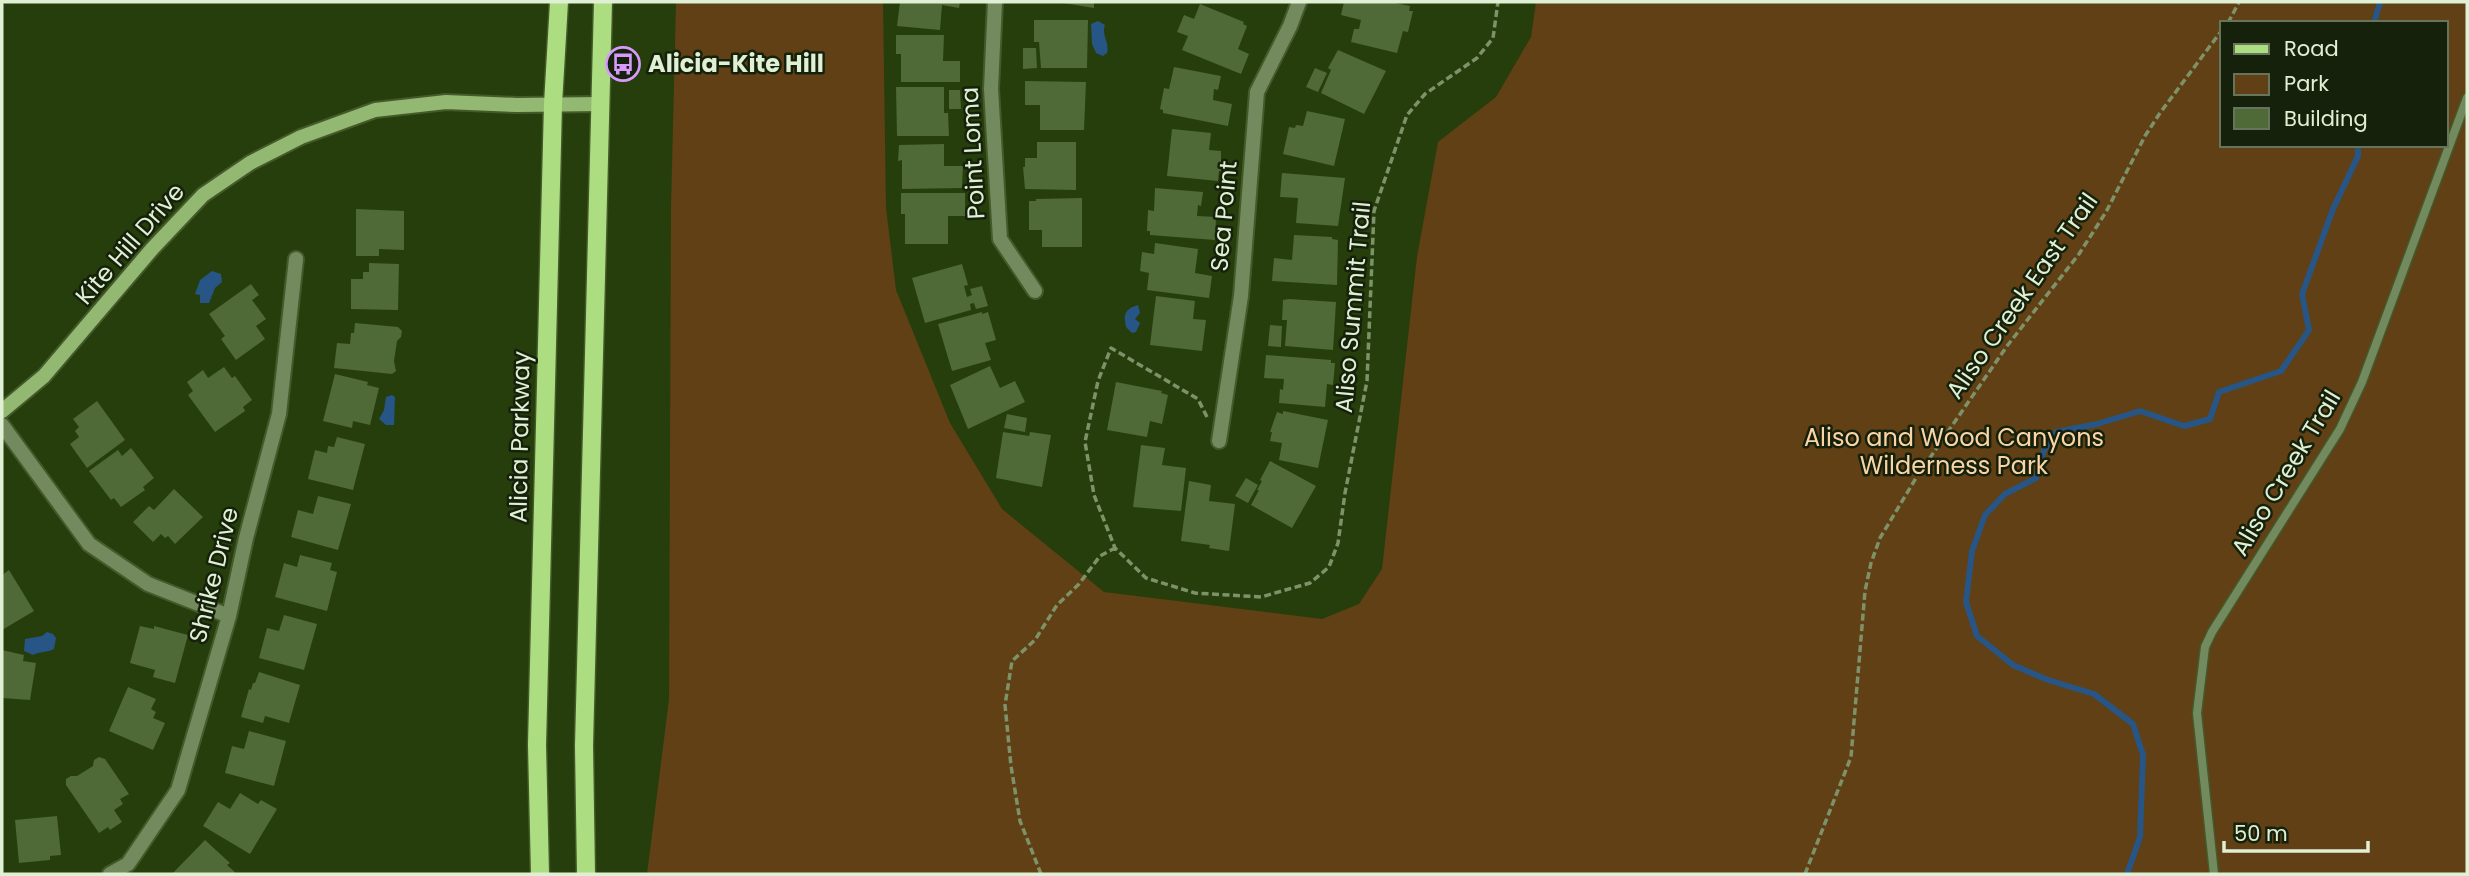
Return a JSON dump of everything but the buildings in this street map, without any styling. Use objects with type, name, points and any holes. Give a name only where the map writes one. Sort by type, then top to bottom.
[{"type":"main road","name":"Alicia Parkway","points":[[540,874],[537,745],[553,104],[559,2]]},
{"type":"main road","points":[[586,874],[584,732],[603,2]]},
{"type":"street","name":"Point Loma","points":[[995,2],[991,89],[1000,239],[1035,291]]},
{"type":"street","name":"Sea Point","points":[[1219,441],[1241,296],[1257,92],[1299,2]]},
{"type":"street","name":"Kite Hill Drive","points":[[2,411],[44,376],[152,249],[203,195],[250,163],[302,136],[375,110],[446,102],[601,104]]},
{"type":"street","name":"Shrike Drive","points":[[110,874],[128,864],[178,790],[229,616],[246,538],[279,415],[296,259]]},
{"type":"street","points":[[2,425],[89,544],[148,584],[229,616]]},
{"type":"lane","name":"Aliso Creek Trail","points":[[2214,874],[2197,713],[2205,647],[2340,429],[2361,382],[2467,98]]},
{"type":"path","name":"Aliso Summit Trail","points":[[1219,441],[1198,399],[1111,348],[1098,381],[1085,442],[1094,495],[1115,548],[1146,578],[1195,593],[1261,597],[1310,583],[1329,567],[1338,543],[1367,381],[1374,211],[1407,115],[1425,94],[1477,58],[1493,38],[1498,2]]},
{"type":"path","points":[[2229,21],[2239,2]]},
{"type":"path","name":"Aliso Creek East Trail","points":[[1805,874],[1851,757],[1865,591],[1880,538],[1916,478],[2007,346],[2079,254],[2106,212],[2145,136],[2220,33]]},
{"type":"path","points":[[1041,874],[1020,821],[1011,766],[1004,705],[1012,661],[1035,640],[1058,606],[1100,556],[1115,548]]},
{"type":"green space","name":"Aliso and Wood Canyons Wilderness Park","points":[[676,2],[883,2],[886,208],[896,290],[950,423],[1002,509],[1104,592],[1322,619],[1359,604],[1382,569],[1417,257],[1438,142],[1496,97],[1531,37],[1536,2],[2467,2],[2467,874],[647,874],[669,699],[671,207]]},
{"type":"water","points":[[1098,21],[1105,25],[1108,49],[1103,56],[1096,53],[1092,44],[1091,24]]},
{"type":"water","points":[[212,271],[221,274],[222,282],[215,288],[209,303],[200,303],[200,295],[195,294],[200,280]]},
{"type":"water","points":[[1138,305],[1140,313],[1135,319],[1140,323],[1136,332],[1132,333],[1126,327],[1125,315],[1130,308]]},
{"type":"water","points":[[386,397],[395,397],[394,425],[386,425],[379,419]]},
{"type":"water","points":[[47,632],[56,638],[54,649],[33,655],[24,651],[25,639],[42,636]]},
{"type":"waterway","points":[[2375,21],[2380,2]]},
{"type":"waterway","points":[[2127,874],[2140,837],[2143,755],[2133,724],[2094,694],[2048,680],[2013,665],[1977,636],[1966,602],[1972,551],[1985,515],[2005,494],[2036,478],[2044,450],[2056,432],[2097,424],[2140,411],[2184,426],[2210,419],[2219,392],[2281,371],[2309,330],[2302,294],[2333,209],[2358,156],[2358,147]]},
{"type":"place","name":"Alicia-Kite Hill","points":[[623,64]]}]
